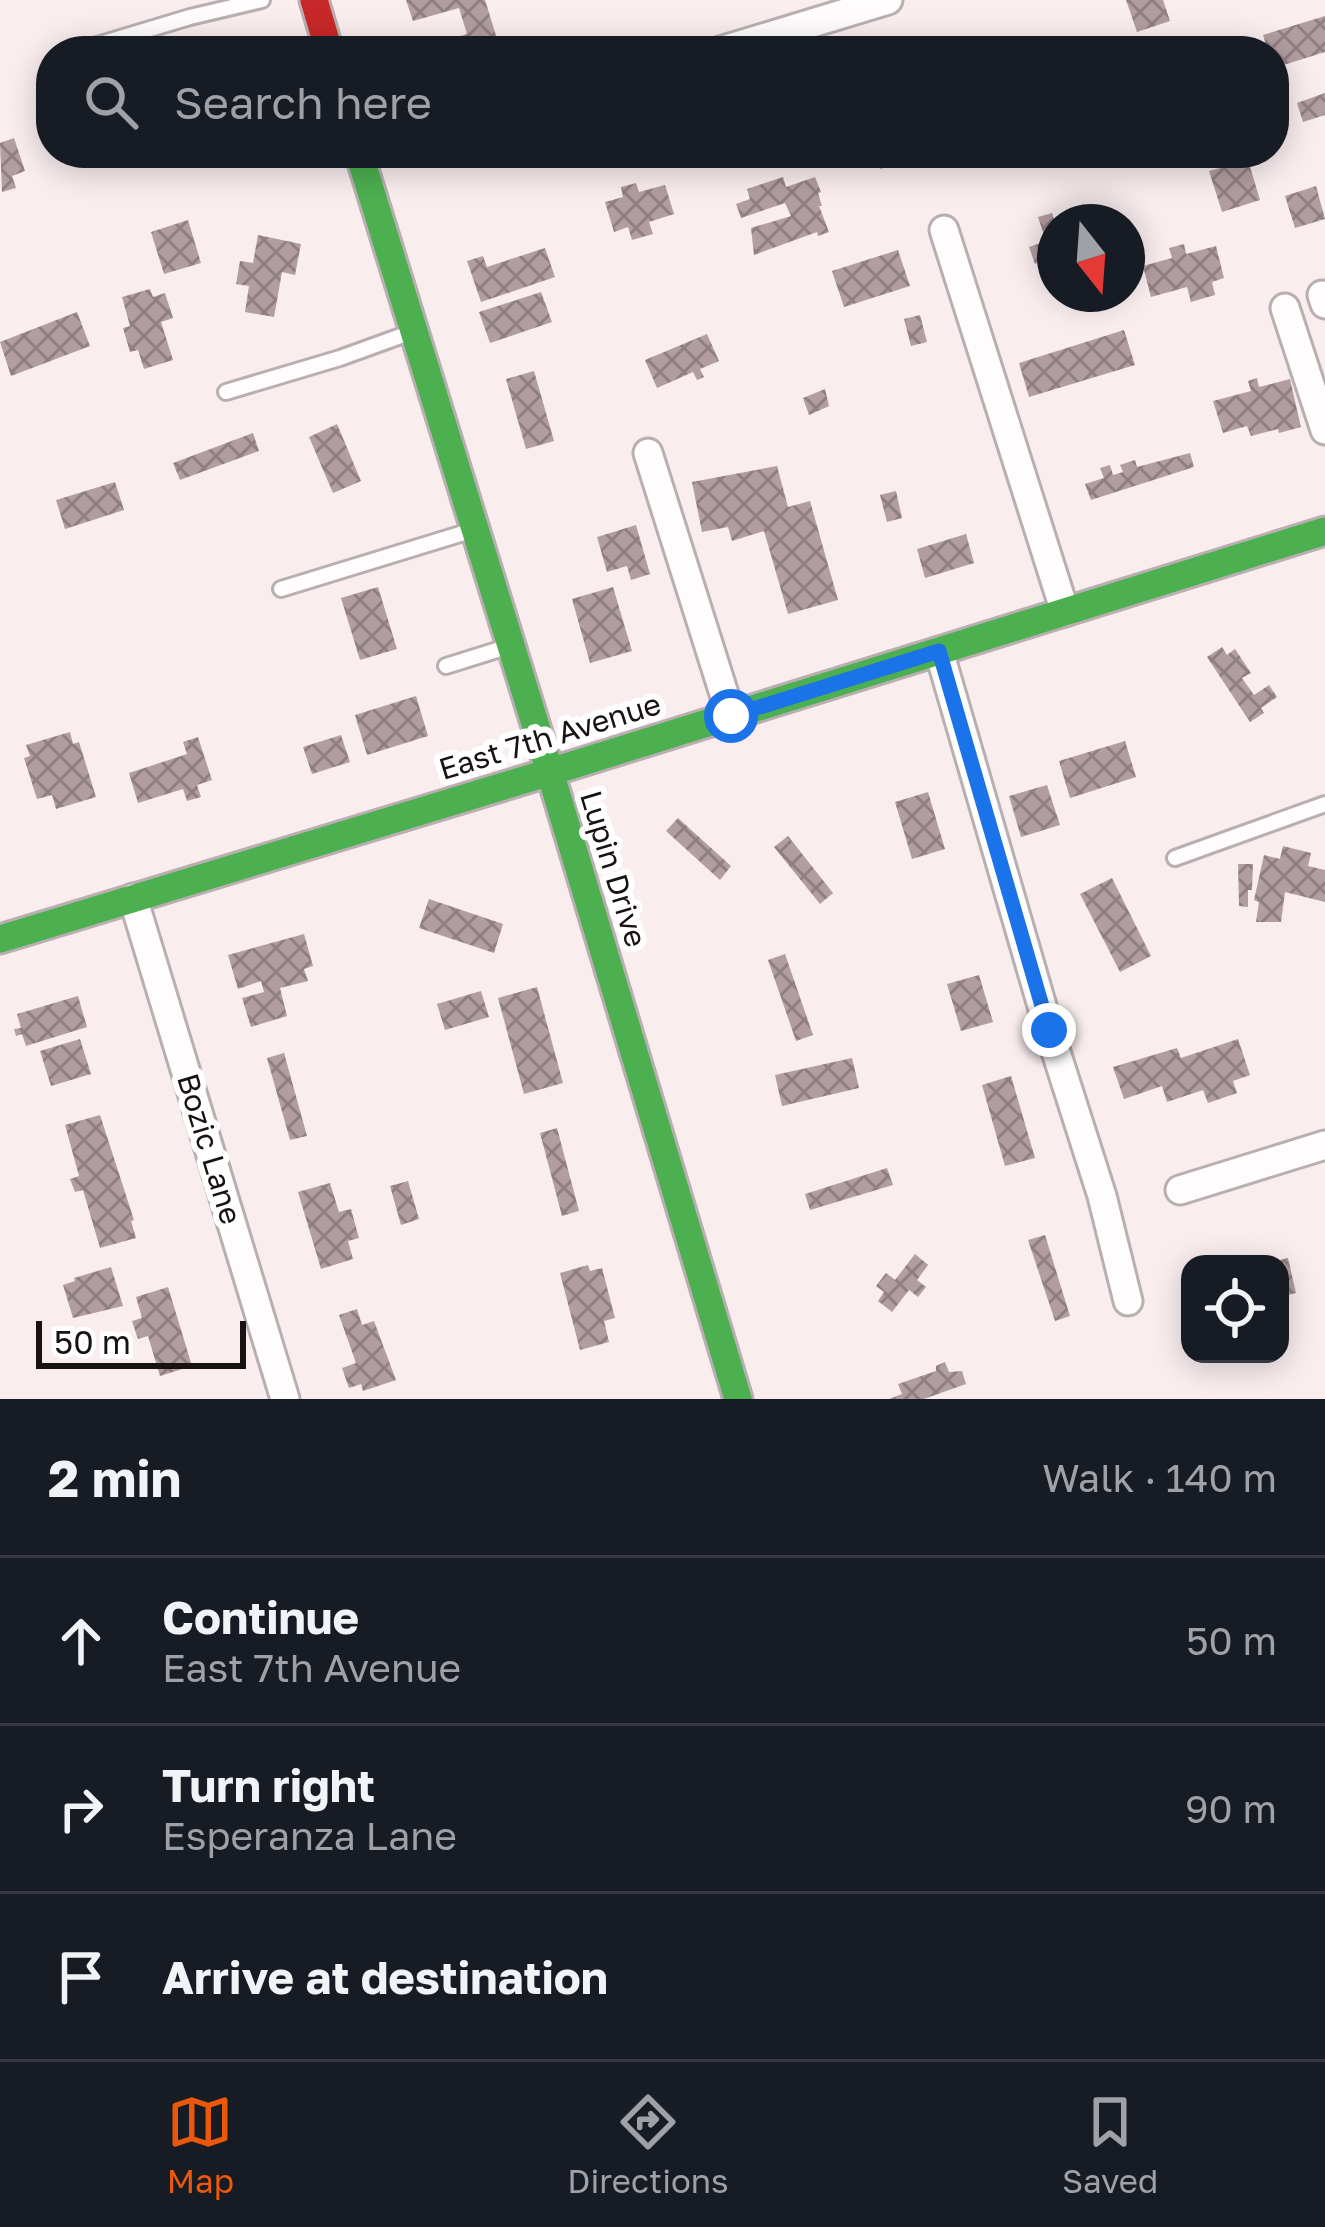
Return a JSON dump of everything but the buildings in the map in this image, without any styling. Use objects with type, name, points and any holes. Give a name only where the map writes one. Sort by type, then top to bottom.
[{"type":"main road","points":[[314,0],[325,36]]},
{"type":"main road","name":"Lupin Drive","points":[[371,168],[414,331],[737,1399]]},
{"type":"main road","name":"East 7th Avenue","points":[[0,939],[1324,536]]},
{"type":"street","points":[[769,36],[888,0]]},
{"type":"street","points":[[944,230],[1065,612]]},
{"type":"street","points":[[1285,308],[1325,430]]},
{"type":"street","points":[[648,453],[731,716]]},
{"type":"street","points":[[939,651],[1102,1196],[1128,1301]]},
{"type":"street","name":"Bozic Lane","points":[[134,898],[285,1399]]},
{"type":"street","points":[[1180,1190],[1325,1145]]},
{"type":"lane","points":[[127,36],[262,0]]},
{"type":"lane","points":[[226,392],[414,331]]},
{"type":"lane","points":[[281,589],[475,529]]},
{"type":"lane","points":[[446,666],[511,646]]},
{"type":"lane","points":[[1175,858],[1325,804]]},
{"type":"traffic: fast","points":[[364,168],[738,1399]]},
{"type":"traffic: fast","points":[[0,939],[1325,531]]},
{"type":"traffic: jam","points":[[314,0],[325,36]]},
{"type":"route","points":[[731,716],[939,651],[1049,1030]]}]
